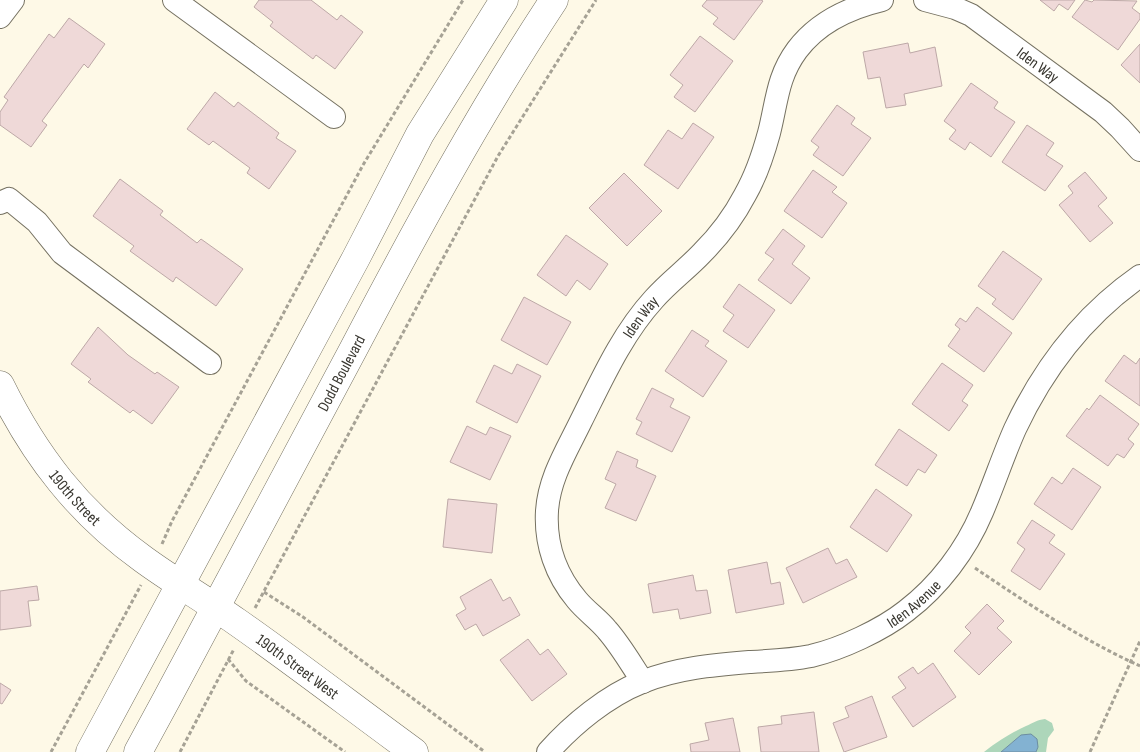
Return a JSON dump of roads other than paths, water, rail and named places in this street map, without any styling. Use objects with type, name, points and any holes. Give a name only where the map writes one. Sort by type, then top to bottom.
[{"type":"main road","points":[[90,752],[352,266],[420,134],[504,0]]},
{"type":"main road","name":"Dodd Boulevard","points":[[138,752],[457,158],[554,0]]},
{"type":"main road","name":"190th Street","points":[[0,385],[28,438],[74,498],[117,538],[152,566],[180,584]]},
{"type":"main road","name":"190th Street West","points":[[180,584],[245,628],[414,752]]},
{"type":"street","points":[[0,17],[13,0]]},
{"type":"street","points":[[174,0],[334,117]]},
{"type":"street","name":"Iden Way","points":[[643,682],[619,644],[605,627],[578,601],[560,574],[554,560],[547,528],[549,496],[553,480],[587,409],[627,334],[653,300],[718,236],[744,197],[763,153],[782,77],[797,50],[819,27],[832,18],[848,10],[882,0]]},
{"type":"street","name":"Iden Way","points":[[925,0],[955,8],[986,25],[1103,112],[1140,150]]},
{"type":"street","points":[[0,203],[9,199],[37,222],[62,253],[210,364]]},
{"type":"street","name":"Iden Avenue","points":[[548,752],[590,714],[623,691],[643,682],[674,672],[700,667],[810,656],[848,643],[887,625],[907,610],[926,594],[958,556],[971,535],[982,513],[1016,427],[1050,368],[1070,340],[1094,313],[1115,294],[1140,276]]},
{"type":"water","points":[[1031,734],[1037,739],[1038,747],[1036,752],[1001,752],[1021,735]]}]
